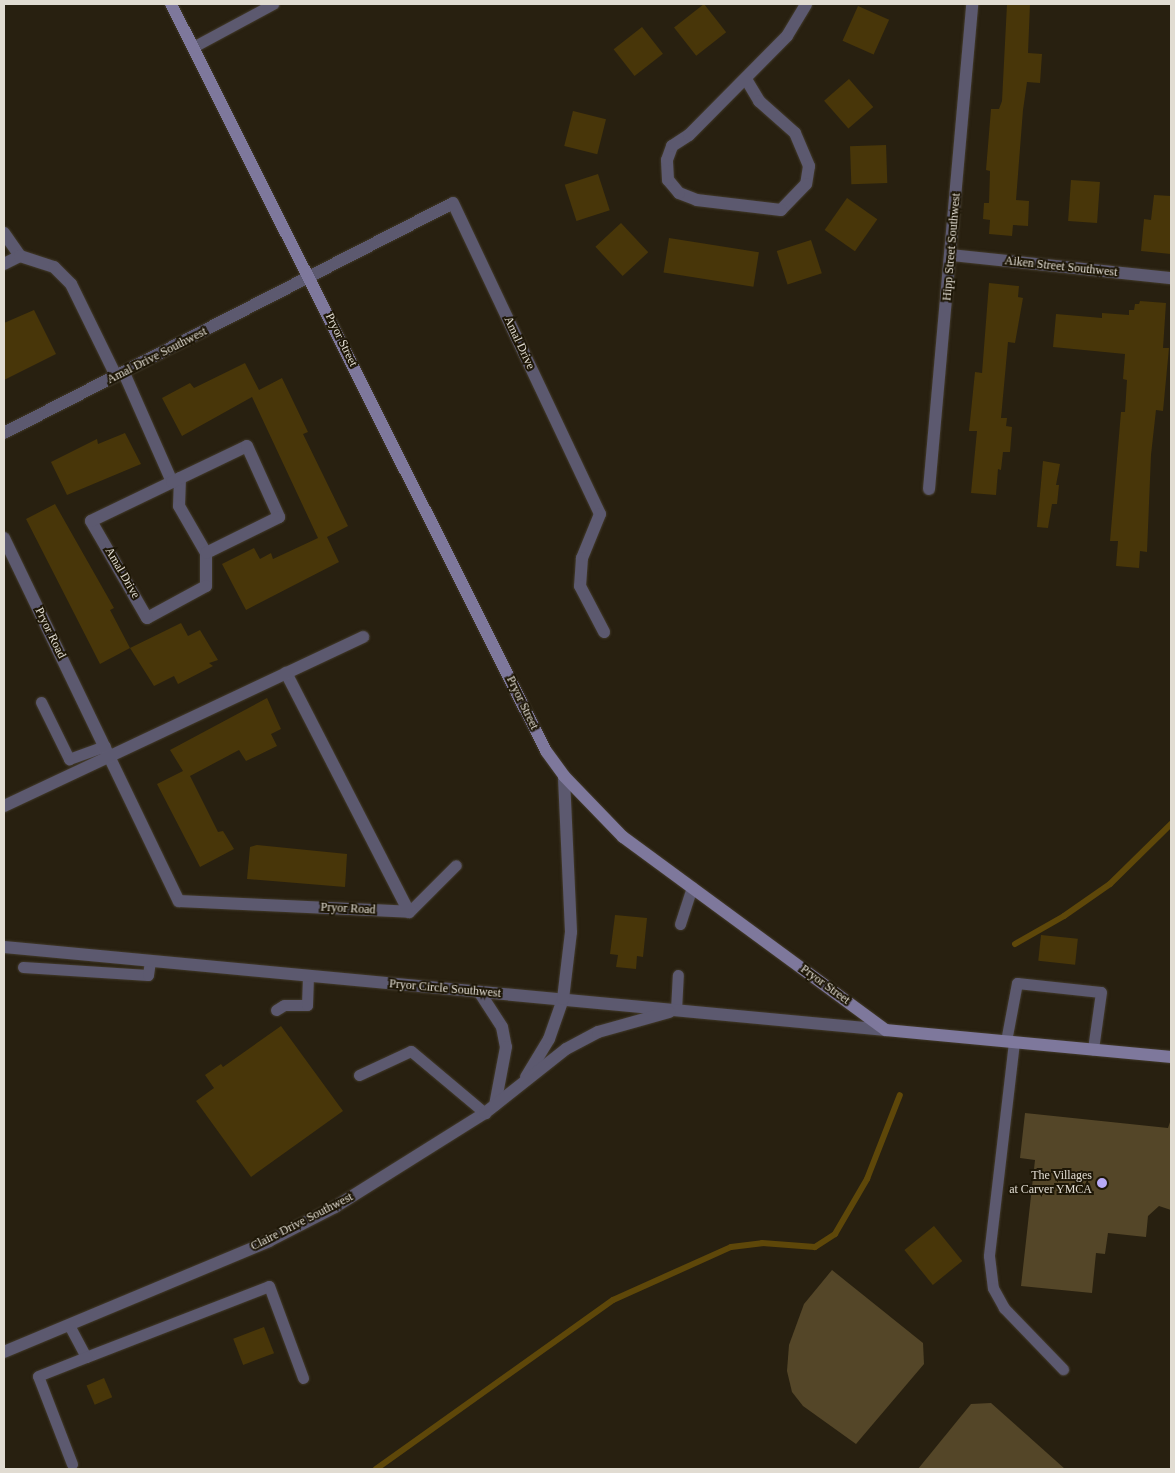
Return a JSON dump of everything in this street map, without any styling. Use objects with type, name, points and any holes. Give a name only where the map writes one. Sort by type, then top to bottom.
[{"type":"main road","name":"Pryor Street","points":[[171,4],[546,751],[564,776],[624,837],[886,1030]]},
{"type":"main road","points":[[886,1030],[1171,1057]]},
{"type":"street","points":[[746,80],[759,100],[795,133],[810,166],[806,184],[782,210],[697,200],[679,193],[668,180],[667,160],[672,146],[689,135],[788,36],[806,4]]},
{"type":"street","name":"Hipp Street Southwest","points":[[929,490],[972,4]]},
{"type":"street","name":"Amal Drive","points":[[310,278],[453,203],[600,514],[582,558],[580,586],[604,632]]},
{"type":"street","points":[[4,233],[20,256],[4,264]]},
{"type":"street","name":"Aiken Street Southwest","points":[[951,255],[1171,278]]},
{"type":"street","name":"Amal Drive","points":[[20,256],[54,267],[72,284],[176,480],[179,506],[206,553],[206,586],[147,618],[91,520],[176,480],[248,446],[279,517],[206,553]]},
{"type":"street","name":"Amal Drive Southwest","points":[[4,433],[310,278]]},
{"type":"street","name":"Pryor Road","points":[[4,538],[180,901],[409,912]]},
{"type":"street","points":[[4,806],[107,751],[286,673],[362,637]]},
{"type":"street","points":[[286,673],[409,912]]},
{"type":"street","name":"Claire Drive Southwest","points":[[4,1350],[269,1241],[336,1207],[490,1109],[521,1085],[549,1039],[563,999],[571,932],[564,776]]},
{"type":"street","name":"Pryor Circle Southwest","points":[[4,948],[886,1030]]},
{"type":"street","points":[[480,993],[502,1027],[506,1047],[490,1109]]},
{"type":"street","points":[[521,1085],[566,1049],[598,1032],[676,1010]]},
{"type":"lane","points":[[193,47],[274,4]]},
{"type":"lane","points":[[41,702],[69,759],[107,751]]},
{"type":"lane","points":[[409,912],[456,864]]},
{"type":"lane","points":[[680,924],[692,887]]},
{"type":"lane","points":[[24,949],[23,969],[148,975],[150,961]]},
{"type":"lane","points":[[676,1010],[678,975]]},
{"type":"lane","points":[[276,1010],[284,1005],[307,1005],[308,976]]},
{"type":"lane","points":[[1063,1369],[1004,1308],[994,1288],[989,1256],[1017,983],[1101,992],[1093,1049]]},
{"type":"lane","points":[[359,1075],[411,1051],[490,1109]]},
{"type":"lane","points":[[72,1464],[38,1376],[269,1286],[304,1378]]},
{"type":"lane","points":[[69,1324],[86,1357]]},
{"type":"shaded area","name":"The Villages at Carver YMCA","points":[[1025,1113],[1168,1128],[1171,1119],[1171,1210],[1159,1206],[1148,1216],[1146,1237],[1108,1233],[1105,1254],[1096,1253],[1092,1293],[1021,1286],[1035,1160],[1020,1158]]},
{"type":"shaded area","points":[[832,1270],[923,1343],[924,1364],[856,1444],[803,1406],[792,1392],[787,1371],[789,1345],[804,1304]]},
{"type":"shaded area","points":[[991,1403],[1065,1469],[918,1469],[971,1404]]},
{"type":"building","points":[[704,4],[726,32],[696,56],[674,27]]},
{"type":"building","points":[[1007,4],[1030,4],[1028,53],[1042,54],[1040,83],[1027,82],[1023,110],[1016,200],[1029,201],[1028,226],[1013,225],[1012,236],[989,234],[990,220],[983,219],[984,203],[989,203],[990,171],[986,170],[991,109],[999,109],[1002,101]]},
{"type":"building","points":[[858,6],[889,20],[874,55],[843,41]]},
{"type":"building","points":[[642,27],[663,54],[635,76],[614,49]]},
{"type":"building","points":[[849,79],[873,107],[848,129],[824,101]]},
{"type":"building","points":[[573,111],[606,119],[597,154],[564,146]]},
{"type":"building","points":[[886,145],[887,183],[851,184],[850,146]]},
{"type":"building","points":[[598,174],[610,210],[576,221],[565,185]]},
{"type":"building","points":[[1071,180],[1100,182],[1097,223],[1068,221]]},
{"type":"building","points":[[1154,195],[1171,196],[1171,254],[1141,251],[1144,219],[1151,220]]},
{"type":"building","points":[[847,198],[877,219],[855,251],[825,230]]},
{"type":"building","points":[[621,223],[648,252],[623,276],[595,247]]},
{"type":"building","points":[[669,238],[759,252],[753,287],[664,273]]},
{"type":"building","points":[[811,240],[822,273],[788,284],[777,251]]},
{"type":"building","points":[[989,283],[1019,286],[1018,297],[1023,298],[1015,343],[1008,342],[1001,418],[1007,418],[1006,426],[1012,427],[1010,452],[1003,452],[1001,470],[998,469],[996,495],[971,493],[977,431],[969,431],[975,372],[982,373]]},
{"type":"building","points":[[1140,301],[1166,303],[1163,348],[1169,348],[1163,411],[1156,410],[1151,455],[1147,552],[1140,551],[1139,568],[1116,566],[1118,541],[1110,541],[1121,412],[1125,412],[1127,380],[1123,379],[1125,354],[1053,347],[1056,314],[1102,318],[1102,313],[1129,315],[1129,310],[1134,310],[1135,304],[1139,304]]},
{"type":"building","points":[[34,310],[56,354],[4,380],[4,323]]},
{"type":"building","points":[[245,363],[259,390],[282,378],[308,432],[303,434],[348,526],[327,537],[339,562],[246,610],[222,564],[254,548],[260,559],[271,553],[273,559],[318,538],[252,397],[182,436],[162,398],[190,383],[194,388]]},
{"type":"building","points":[[125,433],[141,464],[67,495],[51,462],[97,439],[98,444]]},
{"type":"building","points":[[1043,461],[1060,464],[1056,485],[1059,485],[1057,504],[1052,504],[1048,528],[1037,527]]},
{"type":"building","points":[[55,504],[114,608],[110,610],[130,648],[100,664],[26,519]]},
{"type":"building","points":[[181,623],[188,636],[200,630],[218,660],[209,663],[213,666],[178,684],[174,676],[154,686],[130,648]]},
{"type":"building","points":[[267,698],[281,729],[271,734],[277,746],[246,761],[239,750],[190,776],[218,832],[223,831],[234,849],[200,867],[157,784],[183,771],[170,750]]},
{"type":"building","points":[[257,845],[347,854],[345,887],[247,879],[250,847]]},
{"type":"building","points":[[615,915],[647,918],[643,957],[637,956],[636,969],[616,967],[618,955],[610,954]]},
{"type":"building","points":[[1041,935],[1078,939],[1075,965],[1038,961]]},
{"type":"building","points":[[281,1026],[343,1111],[251,1177],[196,1101],[214,1088],[205,1075],[221,1064],[223,1067]]},
{"type":"building","points":[[934,1226],[962,1261],[933,1285],[904,1250]]},
{"type":"building","points":[[264,1327],[274,1353],[243,1365],[233,1339]]},
{"type":"building","points":[[104,1378],[112,1397],[95,1405],[87,1385]]},
{"type":"waterway","points":[[1015,944],[1064,916],[1110,884],[1171,824]]},
{"type":"waterway","points":[[376,1469],[613,1300],[731,1247],[762,1243],[815,1247],[835,1234],[867,1179],[900,1095]]},
{"type":"place","name":"The Villages at Carver YMCA","points":[[1102,1183]]}]
